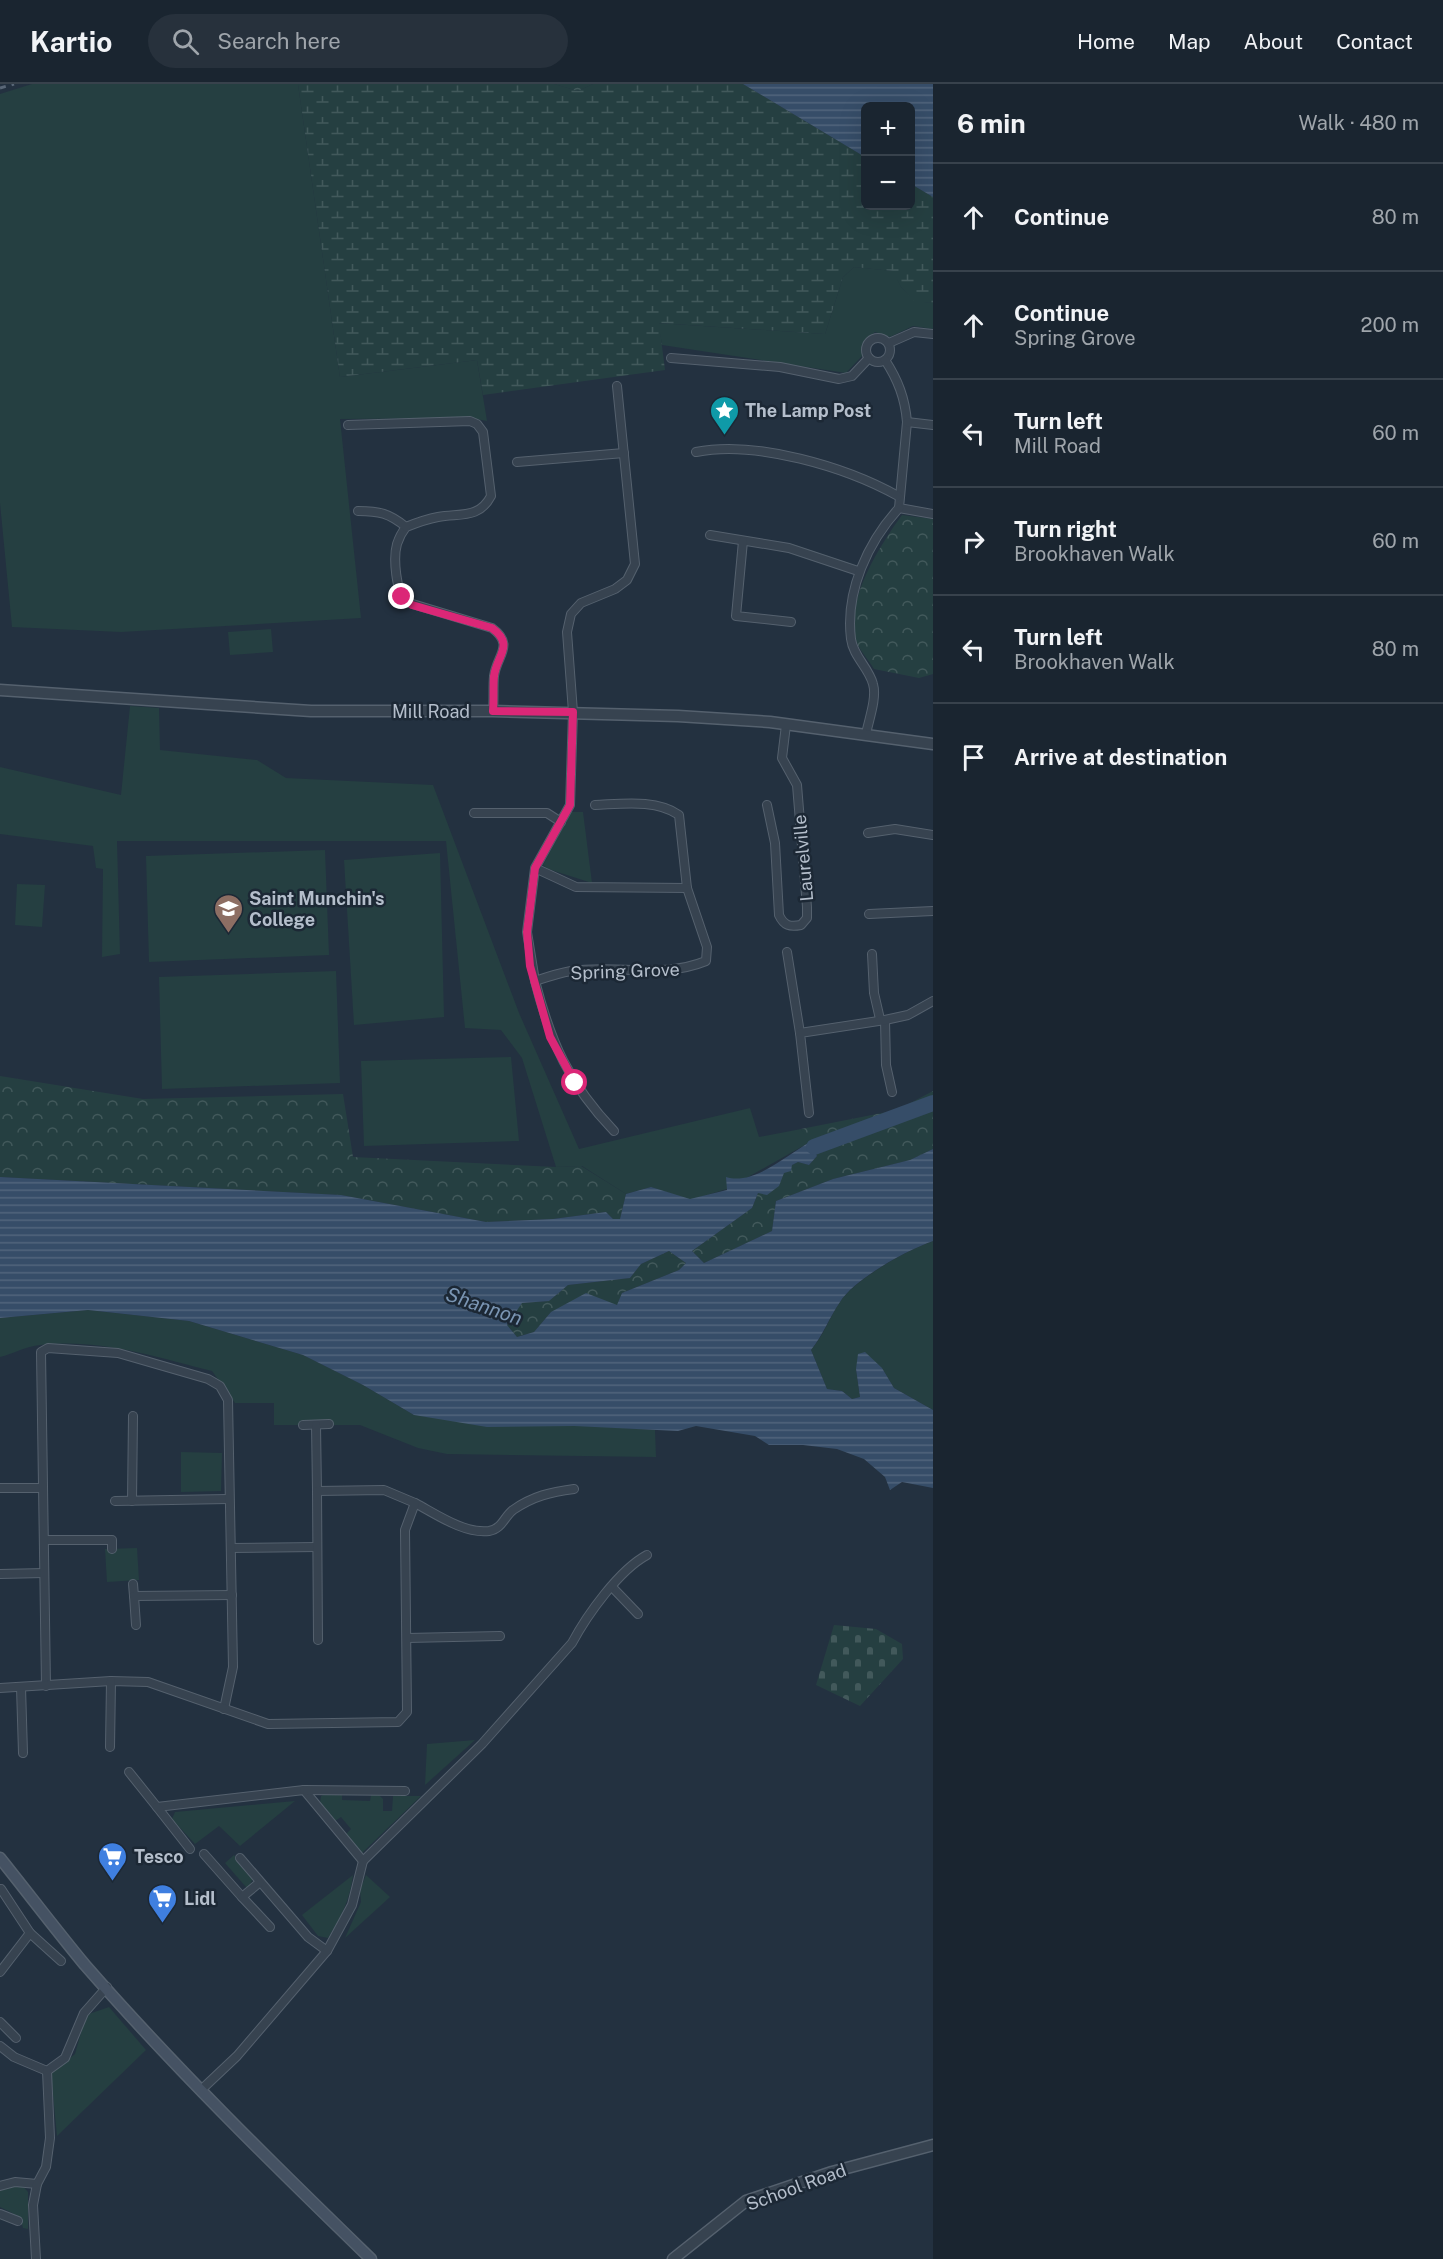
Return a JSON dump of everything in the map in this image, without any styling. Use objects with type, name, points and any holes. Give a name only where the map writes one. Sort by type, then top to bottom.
[{"type":"main road","points":[[0,1858],[107,1988],[249,2142],[371,2259]]},
{"type":"street","points":[[888,343],[914,332],[933,334]]},
{"type":"street","points":[[878,338],[888,343],[890,351],[885,360],[879,362],[869,358],[866,351],[871,340],[878,338]]},
{"type":"street","points":[[671,358],[780,367],[839,379],[852,376],[869,358]]},
{"type":"street","points":[[866,734],[874,691],[873,682],[860,662],[851,640],[852,606],[858,571],[890,518],[899,508],[898,496],[907,422],[898,381],[885,360]]},
{"type":"street","points":[[614,1131],[586,1103],[550,1037],[530,966],[527,932],[535,868],[570,805],[573,712],[567,632],[572,614],[581,603],[615,589],[627,580],[635,564],[617,386]]},
{"type":"street","points":[[348,425],[470,421],[477,424],[483,432],[491,496],[487,504],[471,514],[438,517],[406,527],[396,546],[402,597],[412,605],[492,628],[504,641],[504,650],[494,676],[493,711]]},
{"type":"street","points":[[907,422],[933,425]]},
{"type":"street","points":[[696,452],[712,449],[751,451],[815,463],[867,479],[898,496]]},
{"type":"street","points":[[517,462],[624,453]]},
{"type":"street","points":[[899,508],[933,514]]},
{"type":"street","points":[[358,511],[380,511],[390,514],[406,527]]},
{"type":"street","points":[[710,535],[789,548],[858,571]]},
{"type":"street","points":[[743,541],[736,616],[791,622]]},
{"type":"street","name":"Mill Road","points":[[0,690],[311,711],[573,712],[678,716],[786,725],[933,744]]},
{"type":"street","name":"Laurelville","points":[[767,805],[775,843],[779,915],[783,923],[791,927],[801,926],[807,918],[807,908],[797,785],[782,758],[786,725]]},
{"type":"street","points":[[535,868],[576,887],[687,888],[679,815],[671,809],[637,803],[595,805]]},
{"type":"street","points":[[474,813],[547,813],[561,822]]},
{"type":"street","points":[[868,832],[895,829],[933,835]]},
{"type":"street","name":"Spring Grove","points":[[535,981],[571,971],[688,969],[706,961],[707,947],[687,888]]},
{"type":"street","points":[[869,914],[933,911]]},
{"type":"street","points":[[787,952],[800,1033],[809,1113]]},
{"type":"street","points":[[872,954],[874,993],[882,1020],[886,1065],[892,1092]]},
{"type":"street","points":[[800,1033],[908,1015],[933,1001]]},
{"type":"street","points":[[46,1686],[41,1352],[48,1348],[118,1353],[208,1379],[220,1386],[228,1400],[228,1499],[233,1668],[224,1709]]},
{"type":"street","points":[[132,1501],[133,1416]]},
{"type":"street","points":[[303,1425],[329,1424]]},
{"type":"street","points":[[316,1425],[318,1640]]},
{"type":"street","points":[[0,1488],[43,1488]]},
{"type":"street","points":[[317,1491],[384,1490],[453,1523],[487,1531],[500,1526],[511,1511],[541,1494],[574,1489]]},
{"type":"street","points":[[115,1501],[228,1499]]},
{"type":"street","points":[[0,1688],[111,1681],[148,1682],[268,1724],[398,1722],[407,1712],[405,1530],[415,1503]]},
{"type":"street","points":[[44,1540],[112,1540],[112,1549]]},
{"type":"street","points":[[231,1548],[317,1547]]},
{"type":"street","points":[[201,2090],[237,2056],[327,1951],[352,1905],[363,1861],[482,1744],[572,1643],[580,1628],[612,1587],[635,1562],[647,1555]]},
{"type":"street","points":[[0,1574],[44,1572]]},
{"type":"street","points":[[133,1584],[136,1625]]},
{"type":"street","points":[[612,1587],[638,1614]]},
{"type":"street","points":[[134,1596],[232,1595]]},
{"type":"street","points":[[407,1638],[500,1636]]},
{"type":"street","points":[[110,1747],[111,1681]]},
{"type":"street","points":[[21,1687],[22,1753]]},
{"type":"street","points":[[129,1772],[190,1849]]},
{"type":"street","points":[[304,1790],[363,1861]]},
{"type":"street","points":[[157,1807],[304,1790],[405,1791]]},
{"type":"street","points":[[204,1854],[270,1927]]},
{"type":"street","points":[[240,1858],[259,1883],[308,1937],[327,1951]]},
{"type":"street","points":[[242,1897],[259,1883]]},
{"type":"street","points":[[1,1889],[30,1933],[61,1960]]},
{"type":"street","points":[[0,1972],[30,1933]]},
{"type":"street","points":[[47,2071],[65,2058],[84,2013],[107,1988]]},
{"type":"street","points":[[0,2022],[16,2038]]},
{"type":"street","points":[[0,2046],[14,2057],[47,2071]]},
{"type":"street","points":[[36,2259],[33,2205],[37,2184],[46,2168],[50,2138],[47,2071]]},
{"type":"street","name":"School Road","points":[[673,2259],[746,2201],[832,2172],[933,2145]]},
{"type":"street","points":[[0,2186],[15,2182],[37,2184]]},
{"type":"street","points":[[0,2214],[18,2222]]},
{"type":"green space","points":[[32,84],[298,84],[340,377],[477,360],[487,421],[470,418],[340,419],[361,618],[121,632],[12,627],[0,503],[0,94]]},
{"type":"green space","points":[[298,84],[554,84],[578,91],[593,84],[743,84],[861,155],[861,210],[915,210],[915,186],[933,197],[933,303],[915,302],[901,287],[893,271],[854,267],[843,277],[825,334],[659,323],[665,370],[483,395],[477,360],[340,377]]},
{"type":"green space","points":[[554,84],[593,84],[578,91]]},
{"type":"green space","points":[[854,267],[894,271],[901,287],[915,301],[933,303],[933,329],[913,326],[890,337],[875,332],[864,342],[862,356],[846,373],[662,345],[658,323],[825,334],[843,277]]},
{"type":"green space","points":[[902,515],[933,519],[933,674],[919,678],[874,669],[855,637],[855,606],[860,590],[875,557]]},
{"type":"green space","points":[[271,629],[273,652],[230,655],[228,632]]},
{"type":"green space","points":[[130,706],[159,708],[160,750],[257,760],[286,778],[433,785],[519,1013],[579,1149],[750,1108],[759,1137],[801,1129],[810,1142],[727,1189],[690,1200],[651,1187],[626,1194],[582,1166],[556,1167],[522,1058],[501,1030],[465,1028],[446,841],[117,841],[120,954],[102,957],[103,869],[96,868],[93,846],[0,834],[0,767],[121,795]]},
{"type":"green space","points":[[571,812],[583,812],[592,883],[548,869],[543,865]]},
{"type":"green space","points":[[325,850],[329,955],[149,962],[146,856]]},
{"type":"green space","points":[[440,853],[444,1017],[354,1025],[344,860]]},
{"type":"green space","points":[[17,884],[45,885],[42,927],[15,925]]},
{"type":"green space","points":[[336,971],[340,1083],[162,1089],[159,977]]},
{"type":"green space","points":[[511,1057],[519,1141],[364,1146],[361,1061]]},
{"type":"green space","points":[[0,1076],[143,1099],[343,1094],[353,1157],[556,1167],[581,1166],[626,1194],[620,1219],[613,1219],[606,1212],[553,1219],[486,1222],[341,1195],[0,1177]]},
{"type":"green space","points":[[933,1091],[933,1149],[910,1160],[833,1179],[776,1201],[772,1231],[704,1263],[692,1251],[752,1208],[758,1193],[792,1165],[798,1162],[809,1165],[817,1156],[801,1129],[897,1110]]},
{"type":"green space","points":[[933,1241],[933,1410],[894,1388],[882,1368],[856,1369],[860,1397],[852,1399],[842,1391],[827,1389],[811,1350],[840,1302],[857,1284],[882,1266]]},
{"type":"green space","points":[[669,1251],[686,1263],[679,1270],[622,1293],[617,1306],[551,1312],[534,1332],[517,1337],[507,1325],[521,1303],[549,1301],[568,1285],[630,1278],[641,1264]]},
{"type":"green space","points":[[88,1310],[189,1321],[303,1355],[363,1385],[414,1415],[655,1430],[656,1457],[447,1454],[418,1448],[360,1425],[274,1425],[274,1403],[235,1403],[212,1371],[127,1350],[105,1346],[62,1344],[25,1348],[0,1357],[0,1318]]},
{"type":"green space","points":[[181,1452],[222,1453],[221,1491],[181,1492]]},
{"type":"green space","points":[[137,1548],[139,1580],[107,1582],[105,1549]]},
{"type":"green space","points":[[834,1625],[876,1629],[902,1644],[903,1659],[860,1706],[816,1685]]},
{"type":"green space","points":[[475,1740],[425,1785],[427,1744]]},
{"type":"green space","points":[[342,1794],[342,1800],[370,1801],[371,1795],[379,1795],[383,1799],[383,1811],[392,1811],[393,1796],[421,1796],[362,1853],[346,1834],[351,1829],[341,1817],[335,1821],[320,1803],[321,1796]]},
{"type":"green space","points":[[295,1801],[240,1846],[219,1826],[195,1844],[172,1819],[175,1812]]},
{"type":"green space","points":[[234,1855],[253,1878],[249,1887],[246,1887],[225,1863]]},
{"type":"green space","points":[[353,1875],[347,1900],[333,1930],[328,1938],[318,1936],[302,1915]]},
{"type":"green space","points":[[366,1875],[390,1897],[345,1938],[361,1902],[360,1890]]},
{"type":"green space","points":[[109,2007],[146,2050],[57,2136],[51,2074],[75,2054],[86,2015]]},
{"type":"green space","points":[[21,2184],[28,2192],[28,2229],[23,2228],[20,2217],[0,2207],[0,2189]]},
{"type":"water","points":[[743,84],[933,84],[933,197],[915,186],[915,102],[861,102],[861,155]]},
{"type":"water","name":"Shannon","points":[[810,1142],[817,1156],[809,1165],[798,1162],[792,1165],[791,1171],[784,1173],[779,1186],[767,1195],[758,1193],[752,1208],[692,1251],[704,1263],[772,1231],[776,1201],[833,1179],[910,1160],[933,1149],[933,1241],[896,1258],[857,1284],[840,1302],[811,1350],[827,1389],[842,1391],[852,1399],[860,1397],[856,1369],[858,1354],[865,1352],[882,1368],[894,1388],[933,1410],[933,1488],[902,1482],[890,1490],[885,1477],[864,1459],[837,1449],[803,1445],[769,1445],[755,1436],[696,1426],[678,1431],[574,1426],[487,1427],[414,1415],[363,1385],[303,1355],[189,1321],[88,1310],[0,1318],[0,1177],[341,1195],[486,1222],[553,1219],[606,1212],[613,1219],[620,1219],[626,1194],[651,1187],[690,1199],[727,1190],[726,1177],[736,1179],[747,1177],[770,1168]],"holes":[[[669,1251],[686,1263],[679,1270],[622,1293],[617,1305],[586,1293],[551,1312],[534,1332],[517,1337],[507,1325],[522,1303],[549,1301],[568,1285],[630,1278],[641,1264]]]},
{"type":"waterway","points":[[814,1147],[933,1103]]},
{"type":"railway","points":[[0,88],[14,84]]},
{"type":"place","name":"The Lamp Post","points":[[724,436]]},
{"type":"place","name":"Saint Munchin's College","points":[[228,934]]},
{"type":"place","name":"Tesco","points":[[113,1882]]},
{"type":"place","name":"Lidl","points":[[163,1924]]},
{"type":"route","points":[[402,597],[412,605],[492,628],[499,633],[504,641],[504,650],[494,676],[493,711],[573,712],[570,805],[535,868],[527,932],[530,966],[550,1037],[575,1083]]}]
